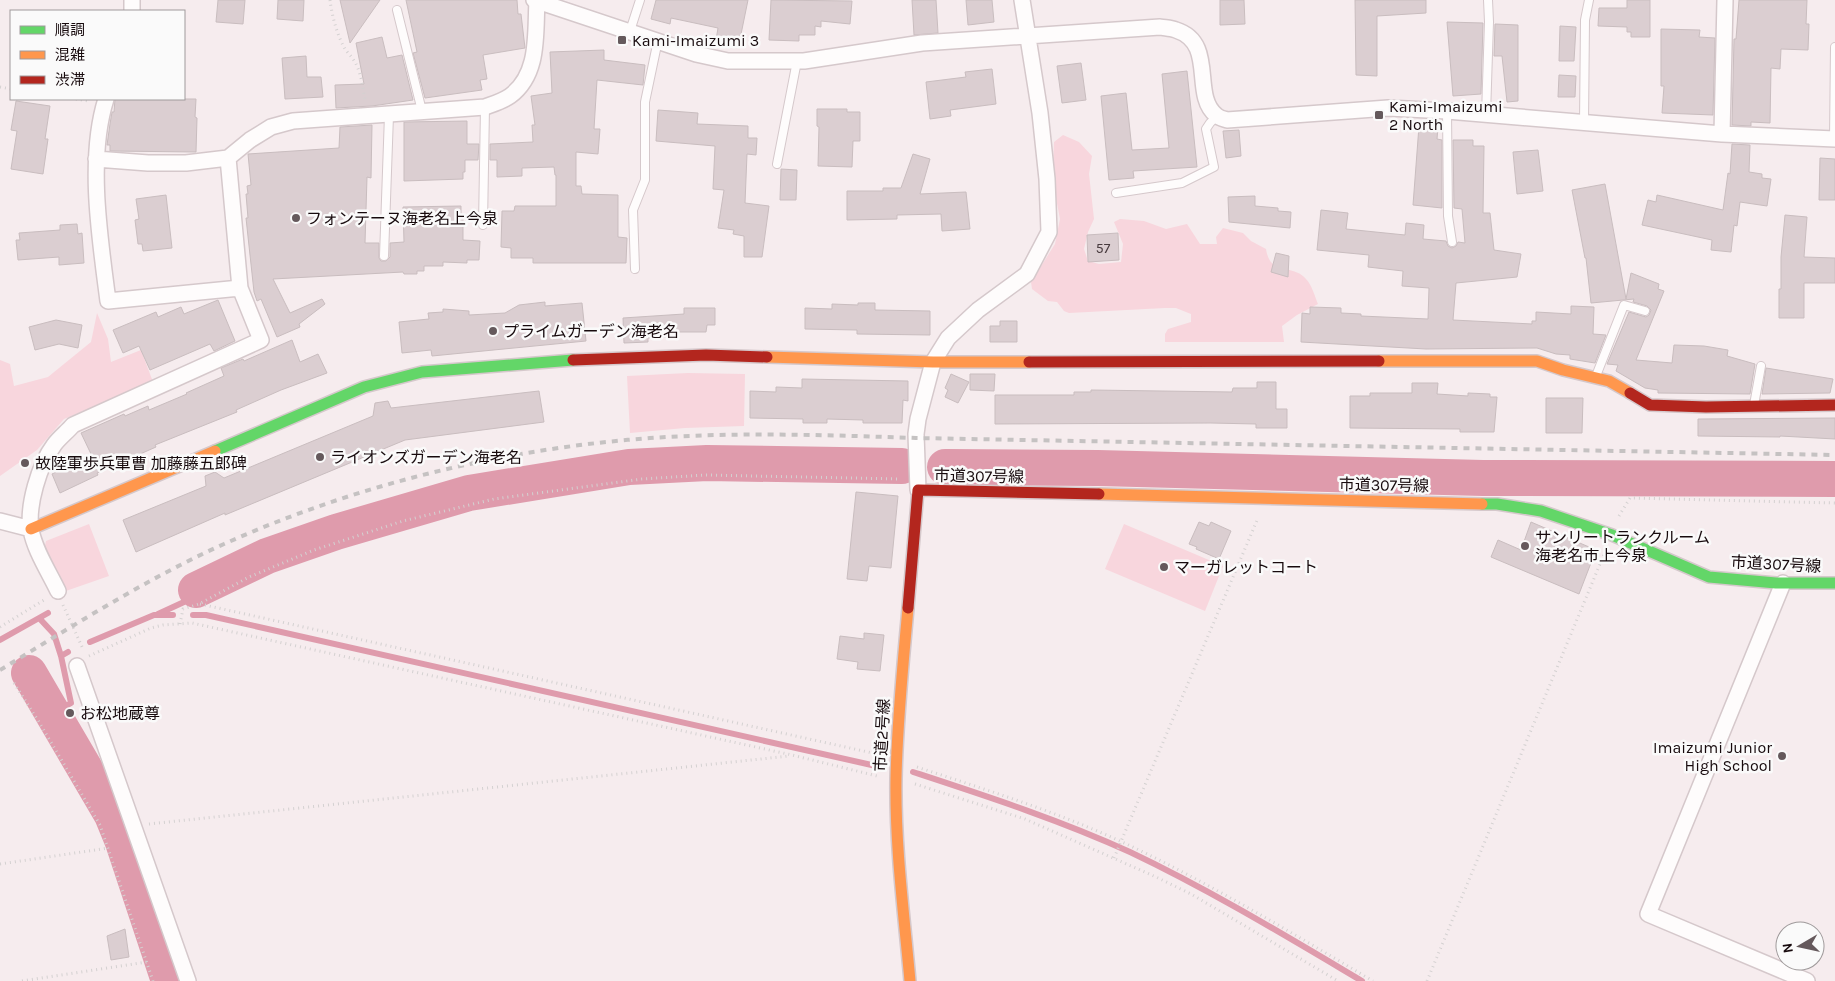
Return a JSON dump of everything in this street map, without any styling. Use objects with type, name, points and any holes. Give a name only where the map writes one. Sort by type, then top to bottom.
[{"type":"street","points":[[918,485],[916,434],[934,362],[948,338],[972,316],[1027,274],[1049,232],[1047,179],[1040,113],[1022,0]]},
{"type":"street","points":[[1722,134],[1725,0]]},
{"type":"street","points":[[96,159],[148,163],[186,163],[228,158],[250,140],[271,127],[293,121],[485,107],[510,96],[526,80],[534,60],[535,1],[696,54],[728,61],[798,61],[922,43],[1160,27],[1176,30],[1196,44],[1200,56],[1207,101],[1217,116],[1227,120],[1388,108],[1446,111],[1722,134],[1834,139]]},
{"type":"street","points":[[106,100],[97,136],[96,159],[98,231],[108,301],[240,288]]},
{"type":"street","points":[[58,591],[34,541],[31,528],[32,503],[40,472],[54,445],[73,425],[261,340],[240,288],[228,158]]},
{"type":"street","points":[[0,520],[31,528],[364,387],[422,372],[582,359],[706,355],[934,362],[1537,361],[1609,381],[1650,405],[1706,407],[1835,405]]},
{"type":"street","name":"市道307号線","points":[[918,485],[1266,499],[1497,504],[1541,511],[1612,535],[1709,577],[1783,583],[1835,583]]},
{"type":"street","name":"市道2号線","points":[[910,981],[899,867],[896,781],[898,719],[918,485]]},
{"type":"street","points":[[1783,583],[1648,914],[1798,979]]},
{"type":"street","points":[[77,666],[188,981]]},
{"type":"lane","points":[[630,31],[640,0]]},
{"type":"lane","points":[[1486,115],[1488,0]]},
{"type":"lane","points":[[1584,123],[1585,20],[1589,0]]},
{"type":"lane","points":[[397,10],[422,112]]},
{"type":"lane","points":[[635,269],[633,210],[645,180],[645,102],[658,40]]},
{"type":"lane","points":[[1834,139],[1835,47]]},
{"type":"lane","points":[[777,164],[798,61]]},
{"type":"lane","points":[[483,225],[485,107]]},
{"type":"lane","points":[[1446,111],[1448,216],[1452,242]]},
{"type":"lane","points":[[384,256],[389,114]]},
{"type":"lane","points":[[1116,193],[1182,183],[1214,167],[1206,129],[1217,116]]},
{"type":"lane","points":[[1595,378],[1624,305],[1645,311]]},
{"type":"lane","points":[[1754,407],[1761,366]]},
{"type":"path","points":[[330,0],[331,10],[345,49],[359,71],[364,91],[366,116]]},
{"type":"path","points":[[180,624],[184,609],[199,604],[249,577],[314,550],[402,521],[494,499],[642,479],[706,475],[918,485]]},
{"type":"path","points":[[1427,981],[1617,520],[1630,498],[1835,502]]},
{"type":"path","points":[[1114,858],[1266,499]]},
{"type":"path","points":[[0,627],[58,591],[80,644]]},
{"type":"path","points":[[199,604],[897,759]]},
{"type":"path","points":[[77,666],[86,658],[151,628],[162,625],[192,623],[916,784],[1025,819],[1114,858],[1191,894],[1338,981]]},
{"type":"path","points":[[14,683],[100,825],[154,981]]},
{"type":"path","points":[[134,826],[792,755]]},
{"type":"path","points":[[909,764],[1023,802],[1121,843],[1201,882],[1373,981]]},
{"type":"path","points":[[0,864],[109,848]]},
{"type":"path","points":[[22,981],[147,962]]},
{"type":"shaded area","points":[[1063,135],[1079,142],[1092,156],[1089,174],[1094,219],[1088,232],[1084,249],[1088,261],[1099,264],[1121,262],[1123,244],[1114,222],[1120,219],[1144,221],[1166,229],[1187,224],[1200,244],[1217,244],[1216,237],[1223,228],[1243,233],[1251,241],[1266,249],[1268,258],[1277,267],[1301,274],[1310,284],[1318,304],[1297,315],[1282,326],[1284,342],[1165,342],[1165,334],[1168,329],[1191,322],[1191,314],[1176,308],[1069,313],[1064,311],[1057,302],[1048,301],[1032,289],[1031,282],[1055,244],[1060,219],[1055,193],[1054,142]]},
{"type":"shaded area","points":[[97,313],[108,339],[111,362],[141,350],[153,382],[64,419],[37,450],[0,476],[0,360],[10,364],[14,386],[48,377],[91,342]]},
{"type":"shaded area","points":[[688,373],[745,374],[744,426],[685,428],[630,433],[627,376]]},
{"type":"shaded area","points":[[89,524],[109,576],[63,592],[44,550],[46,541]]},
{"type":"shaded area","name":"マーガレットコート","points":[[1124,524],[1223,566],[1205,611],[1105,569]]},
{"type":"building","points":[[218,0],[245,0],[243,24],[216,22]]},
{"type":"building","points":[[278,0],[304,0],[303,21],[277,19]]},
{"type":"building","points":[[340,0],[380,0],[350,43]]},
{"type":"building","points":[[406,0],[517,0],[518,14],[521,14],[525,48],[483,55],[487,79],[480,80],[482,90],[425,98],[413,53],[417,52]]},
{"type":"building","points":[[656,0],[748,0],[739,44],[716,40],[718,28],[671,18],[670,24],[651,19]]},
{"type":"building","points":[[771,0],[852,1],[850,24],[821,21],[821,27],[815,26],[815,35],[799,35],[799,41],[769,40]]},
{"type":"building","points":[[912,0],[936,0],[938,33],[914,35]]},
{"type":"building","points":[[966,0],[992,0],[994,22],[968,25]]},
{"type":"building","points":[[1220,0],[1244,0],[1245,24],[1220,25]]},
{"type":"building","points":[[1355,0],[1426,0],[1426,13],[1377,16],[1377,76],[1356,75]]},
{"type":"building","points":[[1627,0],[1650,0],[1650,37],[1631,37],[1631,32],[1627,32],[1627,27],[1598,26],[1599,8],[1627,8]]},
{"type":"building","points":[[1739,0],[1807,0],[1806,24],[1809,24],[1808,50],[1781,49],[1780,69],[1771,68],[1770,123],[1751,122],[1751,126],[1732,125],[1734,39],[1736,39]]},
{"type":"building","points":[[1447,22],[1483,23],[1481,94],[1453,96]]},
{"type":"building","points":[[1495,24],[1518,25],[1518,101],[1507,102],[1502,56],[1494,56]]},
{"type":"building","points":[[1560,26],[1576,27],[1574,61],[1559,61]]},
{"type":"building","points":[[1661,29],[1700,30],[1699,37],[1715,38],[1713,115],[1662,113],[1664,86],[1661,86]]},
{"type":"building","points":[[382,37],[387,58],[402,55],[413,100],[372,106],[336,108],[335,85],[364,84],[356,43]]},
{"type":"building","points":[[604,50],[604,60],[645,65],[643,85],[597,80],[594,129],[600,129],[598,154],[576,152],[576,186],[581,186],[582,194],[618,195],[618,237],[627,238],[626,263],[533,263],[533,258],[511,258],[511,248],[501,247],[502,211],[514,211],[515,206],[556,206],[556,175],[554,167],[522,168],[522,176],[497,177],[497,160],[490,160],[490,144],[533,142],[532,125],[535,125],[531,96],[552,93],[550,52]]},
{"type":"building","points":[[306,56],[307,77],[321,77],[323,97],[285,99],[282,58]]},
{"type":"building","points":[[1081,63],[1086,100],[1062,103],[1057,66]]},
{"type":"building","points":[[992,69],[996,104],[950,110],[951,116],[930,119],[926,82],[966,77],[965,72]]},
{"type":"building","points":[[1187,71],[1197,167],[1133,171],[1134,178],[1109,180],[1101,96],[1126,93],[1132,150],[1169,148],[1162,74]]},
{"type":"building","points":[[1559,75],[1576,76],[1575,97],[1558,97]]},
{"type":"building","points":[[196,99],[196,152],[110,151],[110,145],[107,145],[112,112],[114,112],[115,100]]},
{"type":"building","points":[[16,101],[50,106],[45,139],[48,139],[43,174],[11,169],[17,131],[11,130]]},
{"type":"building","points":[[817,109],[847,109],[847,112],[860,112],[860,141],[853,141],[852,167],[818,166],[819,127],[817,126]]},
{"type":"building","points":[[658,110],[698,113],[697,124],[748,126],[748,138],[757,138],[756,155],[747,154],[745,203],[769,206],[762,257],[744,257],[744,236],[733,234],[734,230],[718,228],[724,190],[713,189],[715,146],[656,141]]},
{"type":"building","points":[[467,121],[467,144],[479,144],[478,160],[465,160],[463,179],[404,181],[404,122]]},
{"type":"building","points":[[372,125],[371,178],[367,177],[365,243],[379,243],[379,258],[381,261],[386,261],[390,257],[390,243],[404,242],[403,207],[461,206],[463,240],[480,241],[479,260],[467,260],[467,263],[443,262],[443,266],[424,266],[424,271],[417,271],[417,274],[404,274],[403,272],[273,279],[290,313],[322,299],[325,304],[299,324],[300,327],[277,337],[261,299],[257,301],[254,292],[246,218],[248,218],[247,186],[251,185],[248,154],[339,148],[340,127]]},
{"type":"building","points":[[1419,126],[1438,127],[1437,139],[1442,140],[1442,208],[1413,205]]},
{"type":"building","points":[[1239,130],[1241,156],[1226,158],[1223,131]]},
{"type":"building","points":[[1453,140],[1473,140],[1473,146],[1484,146],[1483,213],[1490,213],[1494,250],[1521,254],[1517,277],[1456,283],[1453,320],[1532,324],[1532,321],[1536,321],[1536,312],[1571,314],[1571,306],[1594,307],[1593,334],[1606,335],[1595,363],[1570,359],[1570,355],[1556,354],[1537,348],[1426,349],[1301,342],[1302,313],[1310,314],[1310,307],[1341,308],[1341,313],[1361,314],[1361,316],[1428,319],[1429,288],[1402,286],[1403,271],[1368,267],[1369,255],[1317,250],[1321,210],[1348,213],[1346,229],[1405,235],[1406,223],[1424,225],[1423,239],[1446,241],[1448,246],[1452,248],[1458,242],[1465,243],[1462,209],[1454,208]]},
{"type":"building","points":[[1732,144],[1750,145],[1749,172],[1762,174],[1762,178],[1771,179],[1767,206],[1740,202],[1737,226],[1734,225],[1731,252],[1711,250],[1712,240],[1642,225],[1648,200],[1656,202],[1657,195],[1723,210],[1728,173],[1730,174]]},
{"type":"building","points":[[1538,150],[1543,191],[1517,194],[1513,152]]},
{"type":"building","points":[[913,154],[930,159],[920,194],[966,192],[970,229],[942,231],[941,214],[897,215],[897,219],[847,220],[847,191],[883,191],[883,188],[901,188]]},
{"type":"building","points":[[1820,158],[1835,159],[1835,200],[1819,200]]},
{"type":"building","points":[[781,169],[797,170],[796,200],[780,200]]},
{"type":"building","points":[[1605,184],[1626,299],[1631,273],[1659,284],[1658,289],[1664,291],[1636,360],[1672,363],[1674,345],[1704,346],[1728,350],[1727,356],[1755,364],[1750,394],[1658,393],[1658,390],[1645,388],[1616,371],[1618,365],[1607,364],[1629,312],[1646,317],[1651,310],[1647,306],[1633,302],[1634,299],[1591,303],[1586,258],[1572,190]]},
{"type":"building","points":[[166,195],[172,248],[143,251],[142,244],[138,244],[135,220],[139,219],[136,199]]},
{"type":"building","points":[[1255,196],[1255,206],[1278,208],[1278,211],[1291,212],[1290,228],[1229,222],[1228,197]]},
{"type":"building","points":[[1785,215],[1807,217],[1804,257],[1835,258],[1835,283],[1804,283],[1804,318],[1779,318],[1779,289],[1781,289],[1781,257]]},
{"type":"building","points":[[77,224],[78,234],[82,233],[84,263],[59,265],[59,257],[18,260],[16,240],[20,240],[19,233],[60,230],[60,225]]},
{"type":"building","points":[[1118,233],[1119,260],[1088,262],[1087,235]]},
{"type":"building","points":[[1276,253],[1289,256],[1288,277],[1271,272]]},
{"type":"building","points":[[218,300],[235,341],[214,351],[210,344],[150,370],[139,346],[123,353],[113,330],[156,312],[158,317],[181,307],[184,314]]},
{"type":"building","name":"プライムガーデン海老名","points":[[545,302],[545,306],[582,303],[586,341],[432,356],[431,350],[402,353],[399,322],[429,319],[428,313],[443,312],[443,309],[469,311],[469,315],[505,313],[519,305]]},
{"type":"building","points":[[858,303],[875,303],[875,310],[930,311],[930,335],[857,334],[857,330],[805,329],[805,308],[832,309],[832,304],[858,305]]},
{"type":"building","points":[[684,308],[715,308],[715,325],[707,325],[706,332],[671,332],[672,337],[648,338],[648,342],[624,343],[623,318],[684,314]]},
{"type":"building","points":[[56,320],[82,325],[78,348],[59,344],[35,350],[29,327]]},
{"type":"building","points":[[1000,321],[1017,321],[1017,342],[990,342],[990,326],[1000,326]]},
{"type":"building","points":[[292,340],[300,362],[318,354],[327,373],[281,390],[236,410],[237,412],[155,445],[156,447],[97,473],[98,475],[60,493],[52,474],[56,472],[55,469],[91,454],[81,433],[124,414],[125,416],[148,406],[149,410],[187,394],[224,376],[221,368],[243,359],[244,361]]},
{"type":"building","points":[[1766,368],[1833,379],[1830,393],[1762,394]]},
{"type":"building","points":[[951,374],[969,382],[958,403],[945,397],[948,390],[945,388]]},
{"type":"building","points":[[970,374],[995,374],[994,391],[970,390]]},
{"type":"building","points":[[802,379],[908,381],[908,401],[903,400],[902,423],[863,423],[863,420],[827,419],[827,423],[803,423],[803,419],[750,418],[750,391],[776,392],[776,387],[802,388]]},
{"type":"building","points":[[1257,382],[1276,382],[1276,409],[1287,409],[1287,428],[1256,428],[1256,424],[1211,423],[995,424],[995,395],[1074,395],[1074,392],[1091,392],[1091,390],[1232,392],[1233,388],[1257,388]]},
{"type":"building","points":[[1412,383],[1438,383],[1437,394],[1468,396],[1468,393],[1490,394],[1490,397],[1497,397],[1494,432],[1460,432],[1460,429],[1350,428],[1350,396],[1370,396],[1370,393],[1412,393]]},
{"type":"building","name":"ライオンズガーデン海老名","points":[[539,391],[544,422],[405,440],[225,515],[225,513],[136,552],[123,520],[206,486],[205,476],[215,472],[224,478],[373,416],[375,403],[388,401],[391,408]]},
{"type":"building","points":[[1546,398],[1583,398],[1582,433],[1546,433]]},
{"type":"building","points":[[1835,418],[1835,439],[1780,436],[1698,436],[1698,419]]},
{"type":"building","points":[[856,492],[898,496],[891,568],[869,566],[867,581],[847,579]]},
{"type":"building","points":[[1199,522],[1209,526],[1211,522],[1231,531],[1219,559],[1189,544]]},
{"type":"building","points":[[1531,522],[1596,550],[1579,594],[1491,557],[1498,540],[1521,550]]},
{"type":"building","points":[[864,633],[884,635],[880,671],[857,669],[858,662],[837,659],[840,636],[864,639]]},
{"type":"building","points":[[125,929],[129,957],[111,960],[107,936]]},
{"type":"waterway","points":[[196,590],[267,556],[336,532],[469,493],[629,467],[707,463],[902,466]]},
{"type":"waterway","points":[[945,467],[1098,468],[1483,478],[1835,479]]},
{"type":"waterway","points":[[158,614],[184,602],[196,590]]},
{"type":"waterway","points":[[0,640],[48,613]]},
{"type":"waterway","points":[[90,642],[154,615],[173,615]]},
{"type":"waterway","points":[[193,615],[206,615],[876,766]]},
{"type":"waterway","points":[[40,619],[54,634],[61,656],[71,703],[52,714]]},
{"type":"waterway","points":[[61,656],[68,652]]},
{"type":"waterway","points":[[29,673],[112,815],[123,842],[169,981]]},
{"type":"waterway","points":[[913,772],[1050,819],[1130,852],[1219,898],[1362,981]]},
{"type":"railway","points":[[0,670],[166,572],[224,544],[275,523],[379,487],[432,473],[540,451],[595,443],[683,436],[783,435],[1835,455]]},
{"type":"traffic: fast","points":[[215,451],[364,387],[422,372],[573,360]]},
{"type":"traffic: fast","points":[[1482,504],[1497,504],[1541,511],[1612,535],[1709,577],[1776,583],[1835,583]]},
{"type":"traffic: slow","points":[[767,357],[933,362],[1029,362]]},
{"type":"traffic: slow","points":[[1379,361],[1537,361],[1563,370],[1609,381],[1630,393]]},
{"type":"traffic: slow","points":[[31,529],[215,451]]},
{"type":"traffic: slow","points":[[1099,494],[1482,504]]},
{"type":"traffic: slow","points":[[908,608],[900,694],[896,804],[900,880],[910,981]]},
{"type":"traffic: jam","points":[[573,360],[706,355],[767,357]]},
{"type":"traffic: jam","points":[[1029,362],[1379,361]]},
{"type":"traffic: jam","points":[[1630,393],[1650,405],[1706,407],[1835,405]]},
{"type":"traffic: jam","points":[[908,608],[918,490],[1099,494]]},
{"type":"place","name":"Kami-Imaizumi 3","points":[[622,40]]},
{"type":"place","name":"Kami-Imaizumi 2 North","points":[[1379,115]]},
{"type":"place","name":"フォンテーヌ海老名上今泉","points":[[296,218]]},
{"type":"place","name":"プライムガーデン海老名","points":[[493,331]]},
{"type":"place","name":"ライオンズガーデン海老名","points":[[320,457]]},
{"type":"place","name":"故陸軍歩兵軍曹 加藤藤五郎碑","points":[[25,463]]},
{"type":"place","name":"サンリートランクルーム 海老名市上今泉","points":[[1525,546]]},
{"type":"place","name":"マーガレットコート","points":[[1164,567]]},
{"type":"place","name":"お松地蔵尊","points":[[70,713]]},
{"type":"place","name":"Imaizumi Junior High School","points":[[1782,756]]}]
